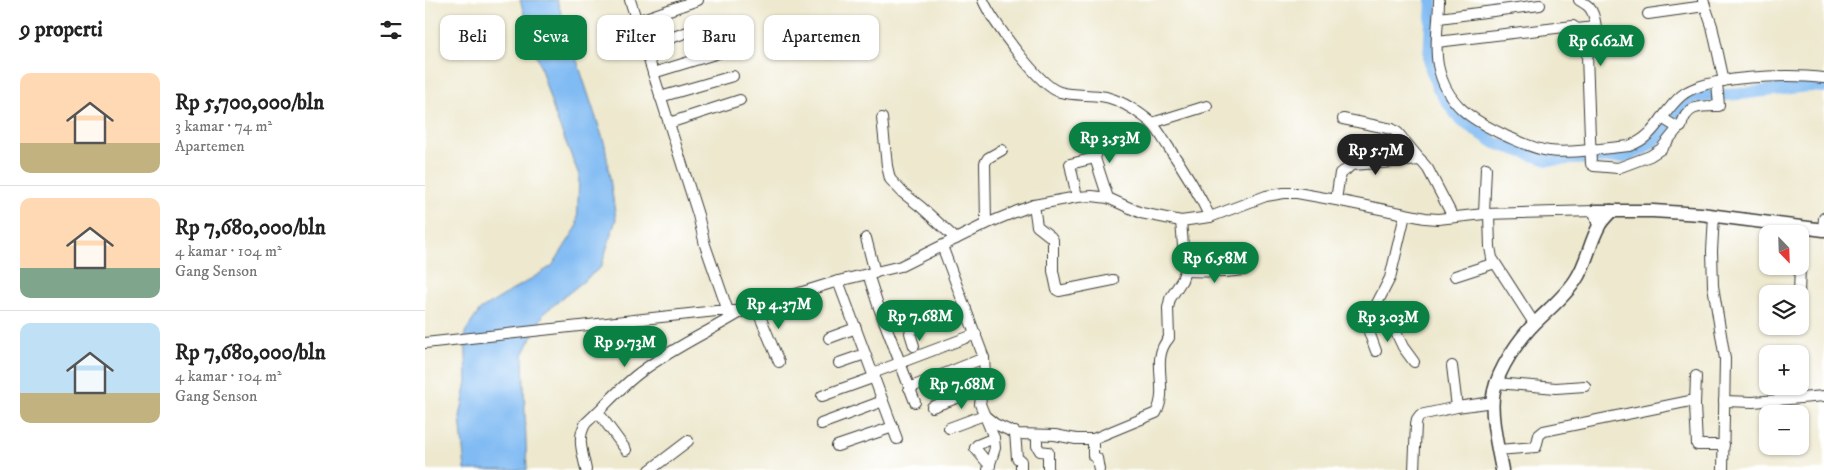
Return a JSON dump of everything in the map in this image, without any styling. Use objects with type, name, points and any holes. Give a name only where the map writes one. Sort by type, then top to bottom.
[{"type":"main road","points":[[1599,225],[1595,211],[1653,210],[1714,215],[1771,225]]},
{"type":"main road","points":[[1502,470],[1493,402],[1496,383],[1511,355],[1534,323],[1560,299],[1580,274],[1599,225],[1611,211]]},
{"type":"main road","points":[[1809,228],[1824,226]]},
{"type":"street","points":[[630,0],[635,15]]},
{"type":"street","points":[[654,15],[698,0]]},
{"type":"street","points":[[983,0],[991,17],[1009,41],[1049,87],[1059,92],[1106,98],[1143,115],[1152,123],[1182,167],[1210,217]]},
{"type":"street","points":[[1439,0],[1438,64],[1445,87],[1457,104],[1473,119],[1534,148],[1591,155],[1629,146],[1645,139],[1664,120],[1680,96],[1702,85],[1720,89],[1795,76],[1824,78]]},
{"type":"street","points":[[1579,0],[1589,7],[1592,12],[1595,27],[1596,43],[1587,55],[1591,155],[1594,166],[1613,168],[1631,164],[1658,152],[1677,128],[1681,128],[1685,116],[1691,109],[1719,106],[1720,89],[1712,26],[1704,3],[1648,14]]},
{"type":"street","points":[[1439,18],[1540,5]]},
{"type":"street","points":[[1437,42],[1573,26],[1577,29],[1595,27]]},
{"type":"street","points":[[649,60],[698,215],[705,245],[728,311]]},
{"type":"street","points":[[653,73],[696,60]]},
{"type":"street","points":[[660,97],[733,76]]},
{"type":"street","points":[[669,123],[740,100]]},
{"type":"street","points":[[1152,123],[1207,106]]},
{"type":"street","points":[[882,118],[890,179],[902,192],[956,239]]},
{"type":"street","points":[[1343,119],[1392,129],[1405,140],[1436,182],[1453,217]]},
{"type":"street","points":[[1664,120],[1677,128]]},
{"type":"street","points":[[1101,134],[1095,158],[1108,198]]},
{"type":"street","points":[[986,224],[985,163],[988,158],[1002,150]]},
{"type":"street","points":[[1077,197],[1070,164],[1095,158]]},
{"type":"street","points":[[1336,200],[1340,173],[1347,170],[1351,165],[1421,160]]},
{"type":"street","points":[[1486,168],[1486,214],[1489,247],[1495,263],[1534,323]]},
{"type":"street","points":[[585,470],[579,439],[586,423],[629,382],[686,342],[741,311],[838,281],[901,266],[986,224],[1034,206],[1077,197],[1093,196],[1108,198],[1141,214],[1181,221],[1210,217],[1266,196],[1297,193],[1425,218],[1595,211]]},
{"type":"street","points":[[1034,206],[1037,226],[1053,240],[1053,272],[1059,292],[1113,280]]},
{"type":"street","points":[[1376,351],[1368,326],[1390,278],[1405,215]]},
{"type":"street","points":[[1714,215],[1713,286],[1725,358],[1723,470]]},
{"type":"street","points":[[984,415],[995,424],[1017,434],[1055,434],[1076,439],[1093,439],[1156,413],[1162,396],[1160,364],[1162,345],[1169,338],[1168,308],[1170,299],[1185,272],[1181,221]]},
{"type":"street","points":[[866,238],[872,273],[900,363],[915,402]]},
{"type":"street","points":[[942,246],[984,358],[985,375],[981,389],[980,404],[995,438],[995,448],[989,468]]},
{"type":"street","points":[[1455,276],[1495,263]]},
{"type":"street","points":[[1185,272],[1245,270]]},
{"type":"street","points":[[838,281],[897,439]]},
{"type":"street","points":[[756,307],[779,362]]},
{"type":"street","points":[[914,346],[910,333],[911,330],[966,309]]},
{"type":"street","points":[[425,342],[696,313],[741,311]]},
{"type":"street","points":[[1373,312],[1392,324],[1403,347],[1414,362]]},
{"type":"street","points":[[829,338],[856,328]]},
{"type":"street","points":[[822,396],[976,334]]},
{"type":"street","points":[[839,363],[865,354]]},
{"type":"street","points":[[909,388],[984,358]]},
{"type":"street","points":[[1452,366],[1457,407]]},
{"type":"street","points":[[1696,376],[1697,445],[1724,445]]},
{"type":"street","points":[[1496,383],[1555,388],[1585,386]]},
{"type":"street","points":[[932,407],[981,389]]},
{"type":"street","points":[[1725,401],[1753,402],[1824,396]]},
{"type":"street","points":[[821,424],[883,401]]},
{"type":"street","points":[[1498,450],[1536,446],[1539,435],[1544,431],[1691,401],[1695,405]]},
{"type":"street","points":[[1414,470],[1417,418],[1420,415],[1493,402]]},
{"type":"street","points":[[598,412],[626,450]]},
{"type":"street","points":[[949,428],[984,415]]},
{"type":"street","points":[[837,446],[893,427]]},
{"type":"street","points":[[1015,432],[1017,458],[1021,461],[1021,470]]},
{"type":"street","points":[[1037,435],[1037,446],[1040,451],[1048,452],[1048,470]]},
{"type":"street","points":[[989,468],[975,448],[977,445],[995,438]]},
{"type":"street","points":[[1093,439],[1093,456],[1097,458],[1099,470]]},
{"type":"street","points":[[651,470],[688,441]]},
{"type":"water","points":[[520,0],[557,0],[562,15],[525,15]]},
{"type":"water","points":[[538,60],[577,60],[605,145],[616,219],[601,267],[544,313],[523,355],[527,470],[465,470],[460,417],[467,381],[465,332],[480,310],[552,266],[577,227],[579,175],[555,115]]},
{"type":"waterway","points":[[1432,0],[1429,59],[1431,69],[1438,89],[1460,120],[1495,143],[1548,160],[1622,157],[1642,150],[1665,132],[1685,104],[1694,97],[1808,86],[1824,87]]}]
